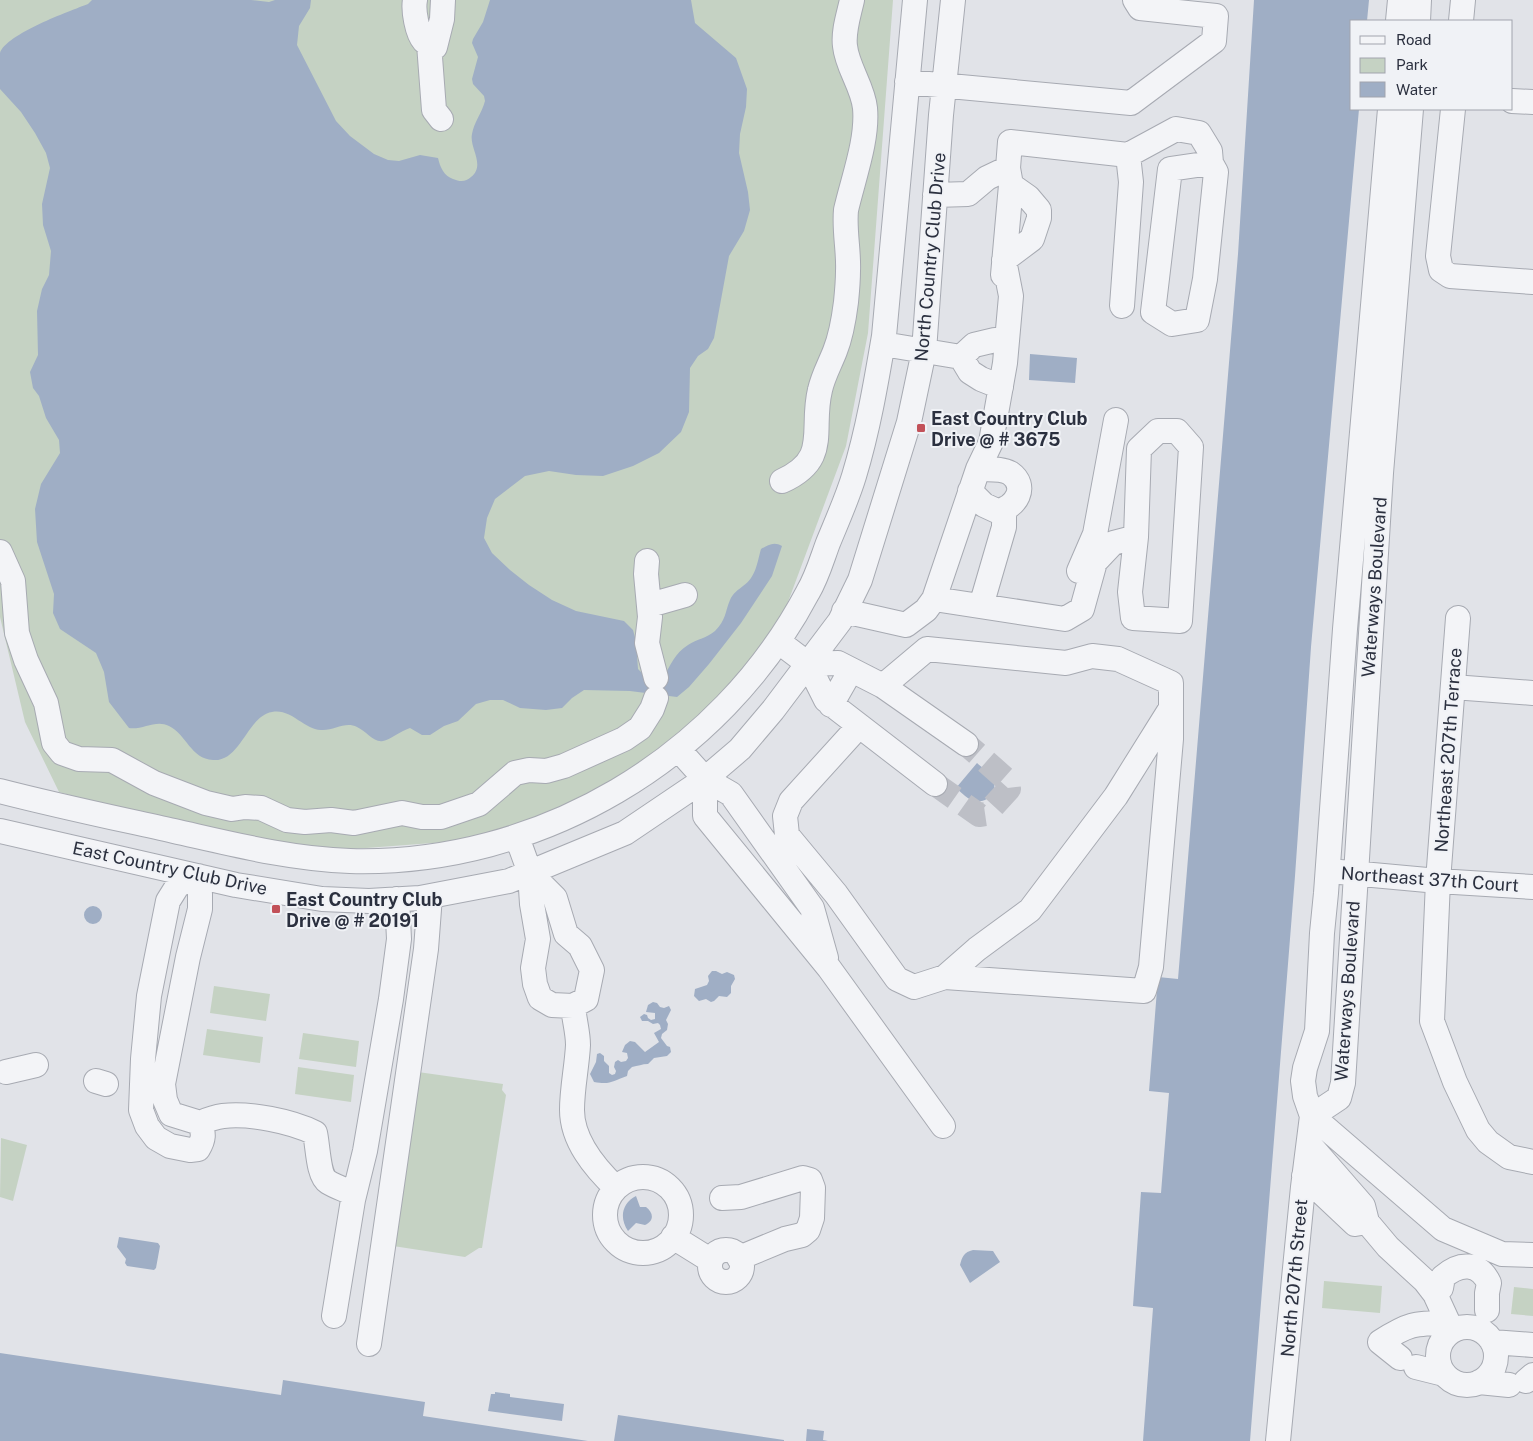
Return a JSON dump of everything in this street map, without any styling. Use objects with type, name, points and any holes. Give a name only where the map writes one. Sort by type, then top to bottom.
[{"type":"street","points":[[415,0],[414,7],[418,28],[423,41],[434,47],[442,19],[443,0]]},
{"type":"street","points":[[782,481],[796,474],[807,463],[815,448],[820,391],[825,373],[836,350],[846,303],[848,271],[846,210],[863,145],[866,124],[865,106],[845,46],[852,0]]},
{"type":"street","points":[[915,0],[883,344],[877,383],[852,481],[810,590],[779,642],[806,667],[826,700],[935,784]]},
{"type":"street","name":"North Country Club Drive","points":[[806,667],[840,621],[860,580],[909,422],[924,351],[941,115],[953,0]]},
{"type":"street","points":[[907,82],[1131,103],[1214,41],[1216,16],[1140,8],[1135,0]]},
{"type":"street","points":[[1398,20],[1400,0]]},
{"type":"street","points":[[1418,20],[1419,0]]},
{"type":"street","points":[[1461,20],[1463,0]]},
{"type":"street","points":[[429,44],[434,110],[441,119]]},
{"type":"street","points":[[1513,101],[1533,102]]},
{"type":"street","name":"Waterways Boulevard","points":[[1390,110],[1345,629],[1322,933],[1317,1031],[1305,1068],[1303,1081],[1305,1096],[1312,1116],[1339,1098],[1343,1083],[1381,473],[1411,110]]},
{"type":"street","points":[[1453,110],[1438,256],[1441,270],[1450,276],[1533,282]]},
{"type":"street","points":[[844,611],[906,626],[926,610],[934,599],[974,480],[979,440],[994,385],[1001,340],[1011,296],[1004,260],[1010,176],[1010,142],[1128,155],[1176,129],[1199,133],[1210,151],[1211,163],[1216,172],[1205,279],[1197,320],[1172,324],[1152,312],[1170,169],[1211,163]]},
{"type":"street","points":[[1122,306],[1131,182],[1128,155]]},
{"type":"street","points":[[935,195],[968,194],[988,178],[1010,176]]},
{"type":"street","points":[[1004,260],[1032,239],[1039,218],[1039,210],[1010,176]]},
{"type":"street","points":[[961,357],[974,345],[1001,340]]},
{"type":"street","points":[[883,344],[961,357],[970,372],[994,385]]},
{"type":"street","points":[[1057,618],[1068,599],[1095,534],[1116,420]]},
{"type":"street","points":[[1158,431],[1177,431],[1191,447],[1180,621],[1133,618],[1130,592],[1136,537],[1139,449],[1158,431]]},
{"type":"street","points":[[1003,471],[1014,477],[1019,489],[1018,496],[1010,507],[1004,510],[990,509],[974,480],[1003,471]]},
{"type":"street","points":[[981,606],[1004,527],[1004,510]]},
{"type":"street","points":[[934,599],[1065,619],[1082,610],[1095,562],[1113,543],[1136,537]]},
{"type":"street","points":[[0,552],[13,581],[17,633],[26,660],[46,703],[54,743],[62,753],[80,758],[112,760],[172,790],[206,803],[232,809],[245,807],[261,808],[287,820],[305,822],[331,820],[354,823],[402,813],[422,817],[442,817],[478,804],[515,773],[529,770],[546,771],[564,766],[624,739],[640,728],[652,709],[656,688],[648,643],[650,605],[646,574],[648,561]]},
{"type":"street","points":[[650,605],[685,595]]},
{"type":"street","name":"Northeast 207th Terrace","points":[[1458,618],[1438,881],[1432,1021],[1454,1082],[1478,1130],[1488,1142],[1510,1157],[1533,1162]]},
{"type":"street","name":"East Country Club Drive","points":[[0,791],[258,851],[349,861],[422,858],[517,837],[547,826],[631,783],[679,750],[726,706],[758,670],[779,642]]},
{"type":"street","points":[[860,726],[791,801],[785,816],[787,835],[836,894],[897,980],[914,987],[945,977],[1144,991],[1151,967],[1171,738],[1171,683],[1118,659],[1092,656],[1066,663],[927,650],[883,686]]},
{"type":"street","points":[[806,667],[838,663],[883,686],[966,744]]},
{"type":"street","name":"East Country Club Drive","points":[[0,831],[236,885],[322,899],[369,901],[430,896],[509,881],[625,833],[705,779],[740,749],[806,667]]},
{"type":"street","points":[[831,704],[851,670]]},
{"type":"street","points":[[1453,687],[1533,693]]},
{"type":"street","points":[[945,977],[977,949],[1030,910],[1116,796],[1171,708]]},
{"type":"street","points":[[679,750],[705,779],[731,794],[812,908],[829,968]]},
{"type":"street","points":[[705,779],[705,816],[829,968],[943,1126]]},
{"type":"street","points":[[517,837],[530,873],[532,904],[538,938],[533,968],[535,984],[540,998],[546,1002],[552,1005],[573,1006],[586,999],[592,970],[580,946],[566,934],[555,898],[530,873]]},
{"type":"street","points":[[207,839],[198,876],[200,909],[188,957],[163,1084],[165,1100],[171,1114],[200,1123],[222,1116],[249,1116],[301,1126],[315,1133],[320,1170],[327,1182],[354,1194]]},
{"type":"street","name":"Northeast 37th Court","points":[[1328,872],[1533,887]]},
{"type":"street","points":[[198,876],[178,885],[168,901],[149,996],[141,1110],[147,1126],[156,1138],[170,1146],[198,1149],[203,1141],[200,1123]]},
{"type":"street","points":[[369,1344],[426,949],[430,896]]},
{"type":"street","points":[[334,1316],[354,1194],[365,1152],[391,999],[399,939],[397,899]]},
{"type":"street","points":[[573,1006],[578,1043],[572,1111],[574,1126],[578,1139],[589,1158],[616,1188]]},
{"type":"street","points":[[147,1014],[176,1017]]},
{"type":"street","points":[[6,1072],[36,1065]]},
{"type":"street","points":[[153,1133],[171,1114]]},
{"type":"street","points":[[1312,1116],[1443,1229],[1502,1254],[1533,1255]]},
{"type":"street","name":"North 207th Street","points":[[1278,1441],[1304,1176],[1312,1116]]},
{"type":"street","points":[[1309,1144],[1363,1206],[1366,1222],[1388,1247],[1438,1291],[1450,1327],[1440,1346],[1438,1356],[1444,1374]]},
{"type":"street","points":[[1304,1176],[1355,1224],[1366,1222]]},
{"type":"street","points":[[636,1178],[653,1179],[668,1186],[675,1195],[681,1217],[678,1230],[673,1238],[661,1249],[648,1253],[635,1252],[623,1248],[610,1233],[606,1224],[606,1211],[609,1199],[616,1188],[636,1178]]},
{"type":"street","points":[[673,1238],[710,1260],[709,1265],[713,1276],[727,1282],[737,1277],[740,1273],[742,1268],[740,1258],[785,1239],[802,1235],[808,1230],[812,1218],[813,1188],[810,1180],[807,1178],[742,1197],[722,1198]]},
{"type":"street","points":[[1438,1291],[1449,1287],[1458,1280],[1468,1279],[1478,1282],[1487,1302]]},
{"type":"street","points":[[1418,1323],[1461,1328],[1470,1327],[1479,1330],[1492,1342],[1495,1360],[1492,1369],[1487,1377],[1470,1385],[1460,1384],[1444,1374],[1408,1363],[1380,1342],[1409,1325],[1418,1323]]},
{"type":"street","points":[[1492,1342],[1533,1345]]},
{"type":"street","points":[[1479,1382],[1523,1380]]},
{"type":"green space","points":[[0,0],[893,0],[868,333],[846,446],[785,610],[750,667],[687,733],[587,798],[473,840],[326,851],[178,825],[59,792],[25,722],[0,617]]},
{"type":"green space","points":[[214,986],[270,994],[266,1021],[210,1013]]},
{"type":"green space","points":[[207,1029],[263,1037],[260,1063],[203,1055]]},
{"type":"green space","points":[[303,1033],[359,1041],[356,1067],[299,1059]]},
{"type":"green space","points":[[298,1067],[354,1075],[351,1102],[295,1094]]},
{"type":"green space","points":[[418,1072],[503,1084],[502,1090],[506,1095],[482,1248],[465,1257],[393,1246]]},
{"type":"green space","points":[[1,1138],[27,1145],[13,1201],[0,1197]]},
{"type":"green space","points":[[1324,1281],[1382,1286],[1380,1313],[1322,1308]]},
{"type":"green space","points":[[1514,1287],[1533,1289],[1533,1316],[1511,1314]]},
{"type":"water","points":[[92,0],[251,0],[269,2],[275,0],[311,0],[310,8],[299,26],[297,45],[336,121],[350,136],[374,154],[388,160],[399,161],[420,155],[438,158],[441,168],[450,178],[465,181],[475,172],[477,167],[472,134],[485,101],[484,96],[473,84],[472,79],[478,57],[472,43],[483,22],[490,0],[691,0],[695,23],[736,58],[747,89],[739,153],[750,210],[744,231],[729,256],[714,338],[708,349],[698,356],[690,368],[689,412],[681,432],[659,453],[633,466],[603,476],[549,471],[525,476],[495,499],[487,518],[484,538],[492,553],[510,570],[552,600],[576,611],[624,621],[633,630],[636,641],[638,669],[645,676],[663,678],[673,660],[683,648],[712,633],[719,627],[733,595],[751,578],[761,549],[774,544],[782,546],[772,576],[741,623],[689,687],[677,697],[630,691],[584,690],[562,708],[546,710],[520,708],[503,700],[490,700],[476,704],[458,721],[444,726],[430,735],[422,735],[410,728],[383,741],[376,740],[353,725],[321,730],[308,726],[285,713],[272,712],[263,715],[256,721],[231,754],[223,759],[213,760],[205,759],[199,755],[175,730],[164,724],[129,728],[109,702],[104,672],[96,653],[60,629],[53,613],[54,594],[37,542],[35,509],[41,484],[60,453],[59,440],[46,418],[39,396],[33,388],[30,372],[38,355],[37,311],[42,289],[49,275],[51,251],[43,225],[42,204],[50,168],[46,153],[35,133],[21,112],[0,89],[0,53],[5,46],[26,31],[88,4]]},
{"type":"water","points":[[1254,0],[1369,0],[1367,20],[1350,20],[1350,110],[1359,110],[1311,647],[1295,876],[1250,1441],[1143,1441],[1153,1308],[1133,1306],[1141,1192],[1161,1193],[1169,1093],[1149,1091],[1158,977],[1178,979],[1238,254]]},
{"type":"water","points":[[1030,354],[1077,358],[1075,383],[1029,380]]},
{"type":"water","points":[[977,763],[990,774],[994,781],[992,794],[989,798],[980,801],[970,799],[956,788]]},
{"type":"water","points":[[93,906],[99,909],[102,915],[99,921],[93,924],[87,921],[84,915],[87,909]]},
{"type":"water","points":[[712,971],[722,974],[727,972],[734,975],[735,979],[731,986],[731,993],[727,997],[719,996],[711,1002],[706,999],[699,1001],[694,996],[695,989],[707,985],[709,981],[708,976]]},
{"type":"water","points":[[653,1002],[664,1008],[669,1006],[671,1010],[666,1020],[668,1024],[667,1030],[662,1034],[661,1038],[670,1047],[671,1052],[667,1056],[654,1058],[648,1064],[632,1067],[628,1071],[627,1076],[608,1083],[594,1082],[590,1074],[596,1062],[597,1054],[600,1053],[604,1056],[604,1061],[609,1066],[609,1073],[612,1075],[616,1071],[614,1067],[615,1062],[618,1060],[621,1062],[626,1061],[628,1058],[627,1053],[622,1052],[625,1045],[630,1041],[635,1042],[645,1052],[659,1042],[654,1033],[661,1029],[660,1025],[658,1023],[653,1024],[648,1021],[642,1021],[640,1017],[644,1014],[651,1020],[655,1019],[655,1013],[646,1012],[648,1005]]},
{"type":"water","points":[[636,1196],[640,1207],[646,1207],[652,1217],[645,1225],[636,1223],[628,1231],[623,1221],[623,1211],[631,1199]]},
{"type":"water","points":[[119,1237],[158,1243],[160,1246],[156,1268],[154,1270],[127,1266],[125,1263],[126,1259],[117,1247]]},
{"type":"water","points":[[973,1250],[993,1251],[1000,1262],[970,1283],[960,1265],[964,1255]]},
{"type":"water","points":[[0,1353],[281,1395],[283,1380],[425,1402],[423,1416],[588,1441],[0,1441]]},
{"type":"water","points":[[495,1392],[510,1394],[510,1397],[564,1404],[562,1421],[488,1411],[491,1394],[495,1394]]},
{"type":"water","points":[[618,1415],[784,1440],[784,1441],[614,1441]]},
{"type":"water","points":[[807,1429],[824,1431],[823,1440],[828,1441],[806,1441]]},
{"type":"tunnel","points":[[935,784],[979,815],[986,814],[1009,789],[1008,781],[966,744]]},
{"type":"place","name":"East Country Club Drive @ # 3675","points":[[921,428]]},
{"type":"place","name":"East Country Club Drive @ # 20191","points":[[276,909]]}]
